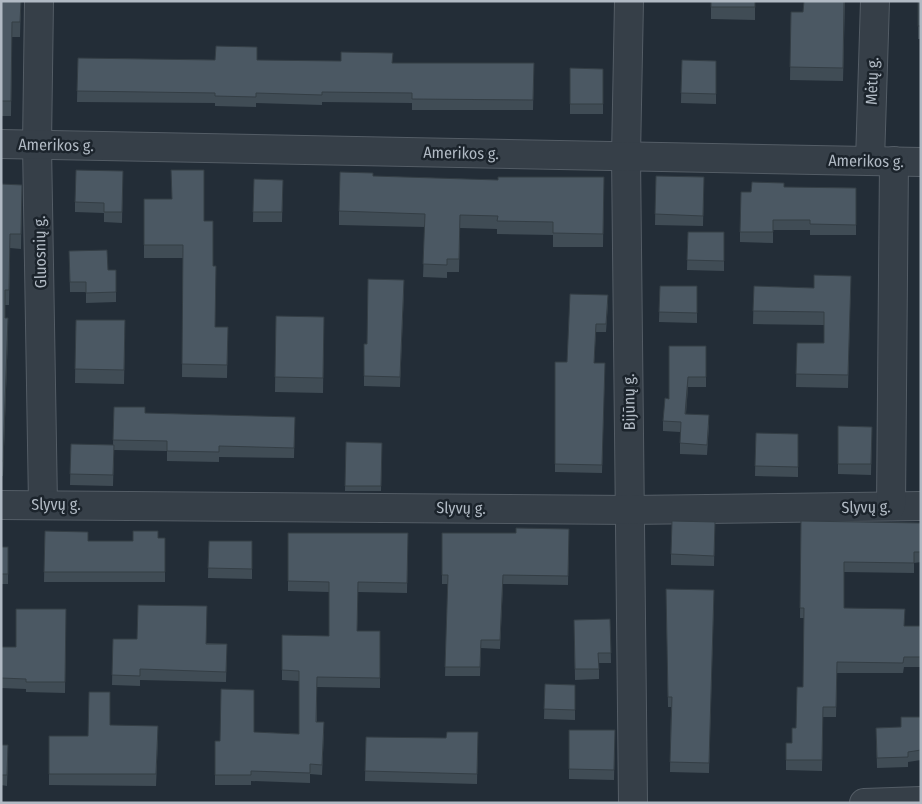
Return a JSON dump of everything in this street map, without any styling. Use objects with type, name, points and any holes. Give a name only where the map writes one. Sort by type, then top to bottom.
[{"type":"street","name":"Gluosnių g.","points":[[39,1],[37,145],[43,504]]},
{"type":"street","name":"Bijūnų g.","points":[[629,1],[626,156],[632,803]]},
{"type":"street","name":"Mėtų g.","points":[[874,1],[882,161],[891,506]]},
{"type":"street","name":"Amerikos g.","points":[[1,144],[921,162]]},
{"type":"street","name":"Slyvų g.","points":[[1,505],[630,510],[921,506]]},
{"type":"street","points":[[864,803],[921,801]]},
{"type":"building","points":[[1,1],[21,1],[20,22],[12,22],[11,101],[1,101]]},
{"type":"building","points":[[711,1],[755,1],[755,7],[711,7]]},
{"type":"building","points":[[804,1],[844,1],[843,68],[790,67],[791,12],[803,12]]},
{"type":"building","points":[[918,1],[921,1],[921,26],[918,26]]},
{"type":"building","points":[[216,46],[257,47],[257,60],[341,61],[341,52],[393,53],[392,63],[534,63],[533,100],[412,99],[412,93],[322,92],[322,95],[256,93],[256,97],[215,96],[215,93],[77,91],[78,58],[215,60]]},
{"type":"building","points":[[682,60],[716,61],[716,94],[681,93]]},
{"type":"building","points":[[570,68],[603,69],[603,104],[570,104]]},
{"type":"building","points":[[76,170],[123,171],[122,212],[104,212],[104,203],[75,202]]},
{"type":"building","points":[[171,170],[204,170],[204,221],[213,221],[213,266],[216,266],[215,327],[228,327],[227,365],[182,364],[183,245],[144,245],[144,199],[172,199]]},
{"type":"building","points":[[340,172],[373,173],[373,176],[498,180],[498,177],[604,177],[603,234],[553,233],[553,222],[497,221],[498,216],[460,215],[459,259],[447,259],[447,265],[423,264],[425,214],[339,211]]},
{"type":"building","points":[[656,176],[704,177],[703,216],[655,214]]},
{"type":"building","points":[[254,179],[283,180],[282,212],[253,212]]},
{"type":"building","points":[[752,182],[784,183],[784,187],[856,188],[856,225],[810,224],[810,220],[773,220],[773,232],[740,232],[741,192],[751,192]]},
{"type":"building","points":[[1,184],[22,185],[21,234],[10,234],[9,290],[5,290],[5,318],[8,318],[3,461],[1,461]]},
{"type":"building","points":[[688,232],[724,232],[724,261],[687,260]]},
{"type":"building","points":[[107,250],[108,270],[116,270],[116,292],[86,293],[86,282],[70,282],[69,251]]},
{"type":"building","points":[[814,275],[851,276],[848,375],[796,374],[797,343],[824,343],[824,312],[753,311],[754,286],[814,288]]},
{"type":"building","points":[[368,279],[404,280],[400,377],[364,376],[364,344],[367,344]]},
{"type":"building","points":[[660,286],[697,286],[697,313],[659,312]]},
{"type":"building","points":[[570,294],[608,295],[606,324],[596,324],[594,363],[605,363],[602,465],[555,464],[555,362],[567,362]]},
{"type":"building","points":[[276,316],[324,317],[323,378],[275,377]]},
{"type":"building","points":[[76,320],[125,320],[124,370],[75,369]]},
{"type":"building","points":[[669,346],[706,346],[706,377],[688,377],[685,414],[709,415],[707,445],[680,443],[681,422],[663,421],[665,398],[669,399]]},
{"type":"building","points":[[114,407],[145,407],[145,413],[295,417],[294,448],[219,446],[219,452],[167,451],[167,441],[113,440]]},
{"type":"building","points":[[838,426],[872,427],[871,464],[838,464]]},
{"type":"building","points":[[756,433],[798,434],[798,467],[755,466]]},
{"type":"building","points":[[346,442],[382,443],[381,486],[345,486]]},
{"type":"building","points":[[71,444],[114,445],[113,475],[70,474]]},
{"type":"building","points":[[672,521],[715,522],[714,556],[671,554]]},
{"type":"building","points":[[801,521],[921,523],[921,552],[914,552],[914,563],[844,562],[844,608],[905,609],[904,626],[921,626],[921,657],[904,657],[903,663],[837,662],[836,707],[823,707],[822,760],[786,760],[786,743],[792,743],[792,728],[796,728],[797,687],[803,687],[804,608],[800,608]]},
{"type":"building","points":[[516,528],[569,529],[568,576],[503,575],[500,640],[481,640],[480,667],[445,667],[448,575],[442,575],[442,533],[516,533]]},
{"type":"building","points":[[45,531],[88,532],[88,541],[133,541],[133,531],[158,531],[158,538],[165,538],[165,572],[44,572]]},
{"type":"building","points":[[288,533],[408,533],[407,583],[358,582],[357,631],[380,631],[380,678],[317,677],[316,722],[324,722],[322,765],[310,764],[310,773],[251,771],[251,775],[215,775],[215,741],[220,741],[221,689],[254,690],[254,732],[299,734],[299,671],[282,670],[282,635],[329,636],[329,582],[288,581]]},
{"type":"building","points":[[209,541],[252,541],[252,569],[208,568]]},
{"type":"building","points":[[1,547],[8,547],[8,574],[1,574]]},
{"type":"building","points":[[666,589],[714,590],[709,763],[670,762],[672,697],[668,697]]},
{"type":"building","points":[[138,605],[207,606],[206,644],[227,644],[226,672],[140,669],[140,676],[112,675],[113,639],[137,639]]},
{"type":"building","points":[[16,609],[66,609],[65,682],[26,682],[26,679],[1,678],[1,647],[16,647]]},
{"type":"building","points":[[610,619],[611,653],[598,653],[599,669],[575,669],[574,620]]},
{"type":"building","points":[[545,684],[575,685],[575,710],[544,709]]},
{"type":"building","points":[[89,692],[110,692],[110,725],[158,726],[156,774],[49,774],[49,736],[88,736]]},
{"type":"building","points":[[901,717],[921,717],[921,750],[908,752],[908,757],[877,758],[876,728],[901,727]]},
{"type":"building","points":[[569,730],[615,730],[614,770],[569,769]]},
{"type":"building","points":[[447,732],[478,732],[477,774],[365,771],[366,737],[446,738]]},
{"type":"building","points":[[1,745],[8,745],[7,775],[1,775]]}]
